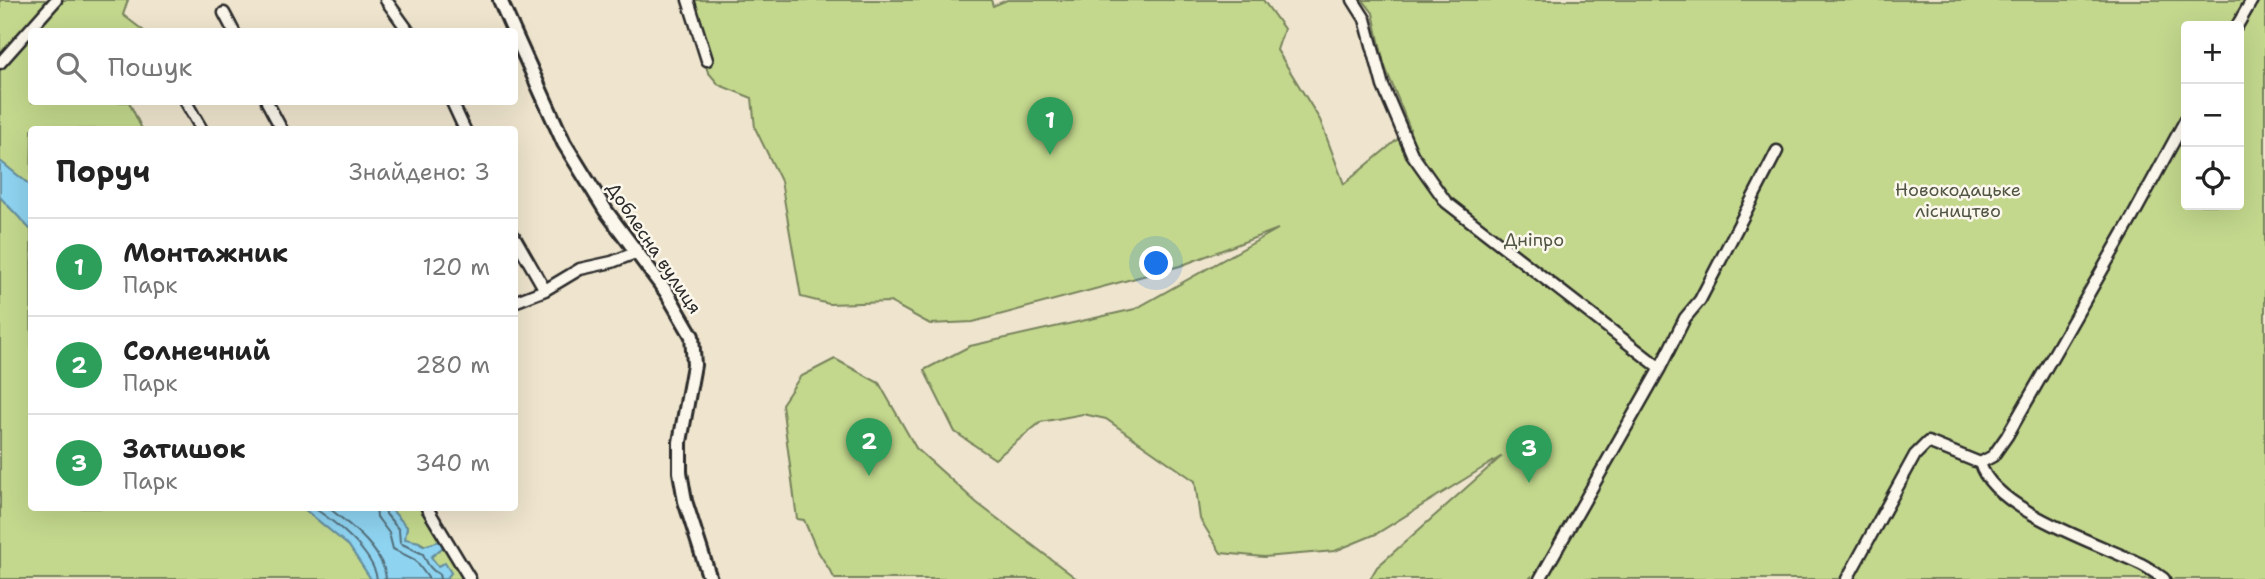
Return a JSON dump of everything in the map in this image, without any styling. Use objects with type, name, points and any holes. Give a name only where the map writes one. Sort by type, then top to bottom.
[{"type":"street","points":[[31,28],[56,0]]},
{"type":"street","points":[[386,0],[406,28]]},
{"type":"street","name":"Доблесна вулиця","points":[[500,0],[512,28]]},
{"type":"street","points":[[688,0],[707,60]]},
{"type":"street","points":[[1353,0],[1365,19],[1383,86],[1412,154],[1446,202],[1660,368]]},
{"type":"street","points":[[2240,21],[2252,0]]},
{"type":"street","points":[[224,13],[232,28]]},
{"type":"street","points":[[0,63],[28,32]]},
{"type":"street","name":"Доблесна вулиця","points":[[518,41],[565,144],[635,253],[667,293],[692,336],[694,365],[680,442],[680,472],[685,501],[710,579]]},
{"type":"street","points":[[188,105],[200,126]]},
{"type":"street","points":[[269,105],[280,126]]},
{"type":"street","points":[[453,105],[463,126]]},
{"type":"street","points":[[1980,463],[1993,456],[2007,436],[2181,128]]},
{"type":"street","points":[[1540,579],[1660,368],[1685,317],[1700,300],[1777,151]]},
{"type":"street","points":[[518,243],[545,290]]},
{"type":"street","points":[[518,300],[545,290],[580,269],[612,262],[635,253]]},
{"type":"street","points":[[1847,579],[1915,455],[1928,442],[1980,463]]},
{"type":"street","points":[[1980,463],[1983,474],[2000,493],[2030,512],[2095,545],[2139,563],[2164,579]]},
{"type":"street","points":[[429,511],[470,579]]},
{"type":"green space","points":[[0,0],[128,0],[123,15],[140,28],[28,28],[28,105],[130,105],[141,126],[28,126],[28,184],[0,161]]},
{"type":"green space","points":[[682,0],[991,0],[993,6],[1007,0],[1263,0],[1284,29],[1277,50],[1320,120],[1344,184],[1410,129],[1384,64],[1373,13],[1363,0],[2265,0],[2265,579],[1370,579],[1377,567],[1502,456],[1376,534],[1335,551],[1264,557],[1221,553],[1200,519],[1195,481],[1106,419],[1083,414],[1041,422],[995,459],[955,432],[924,370],[970,346],[1135,309],[1278,229],[1180,266],[973,322],[930,324],[890,302],[829,304],[801,297],[781,181],[755,128],[752,98],[719,85],[708,72]]},
{"type":"green space","points":[[0,197],[28,227],[28,511],[307,511],[349,546],[371,579],[0,579]]},
{"type":"green space","points":[[835,359],[879,383],[916,448],[977,503],[1077,579],[835,579],[816,548],[804,520],[797,519],[782,404],[800,377]]},
{"type":"green space","points":[[393,511],[432,511],[474,579],[446,579],[451,573],[445,564],[438,566],[431,557],[443,547],[440,541],[426,546],[404,539],[407,527]]},
{"type":"water","points":[[0,161],[28,184],[28,227],[0,197]]},
{"type":"water","points":[[307,511],[393,511],[407,527],[405,539],[419,542],[423,546],[440,541],[443,543],[443,547],[431,557],[438,566],[445,563],[451,573],[446,579],[371,579],[349,546]]},
{"type":"place","name":"Монтажник","points":[[1050,155]]},
{"type":"place","name":"Солнечний","points":[[869,476]]},
{"type":"place","name":"Затишок","points":[[1529,483]]},
{"type":"park label","name":"Новокодацьке лісництво","points":[[1958,200]]},
{"type":"park label","name":"Дніпро","points":[[1534,240]]}]
